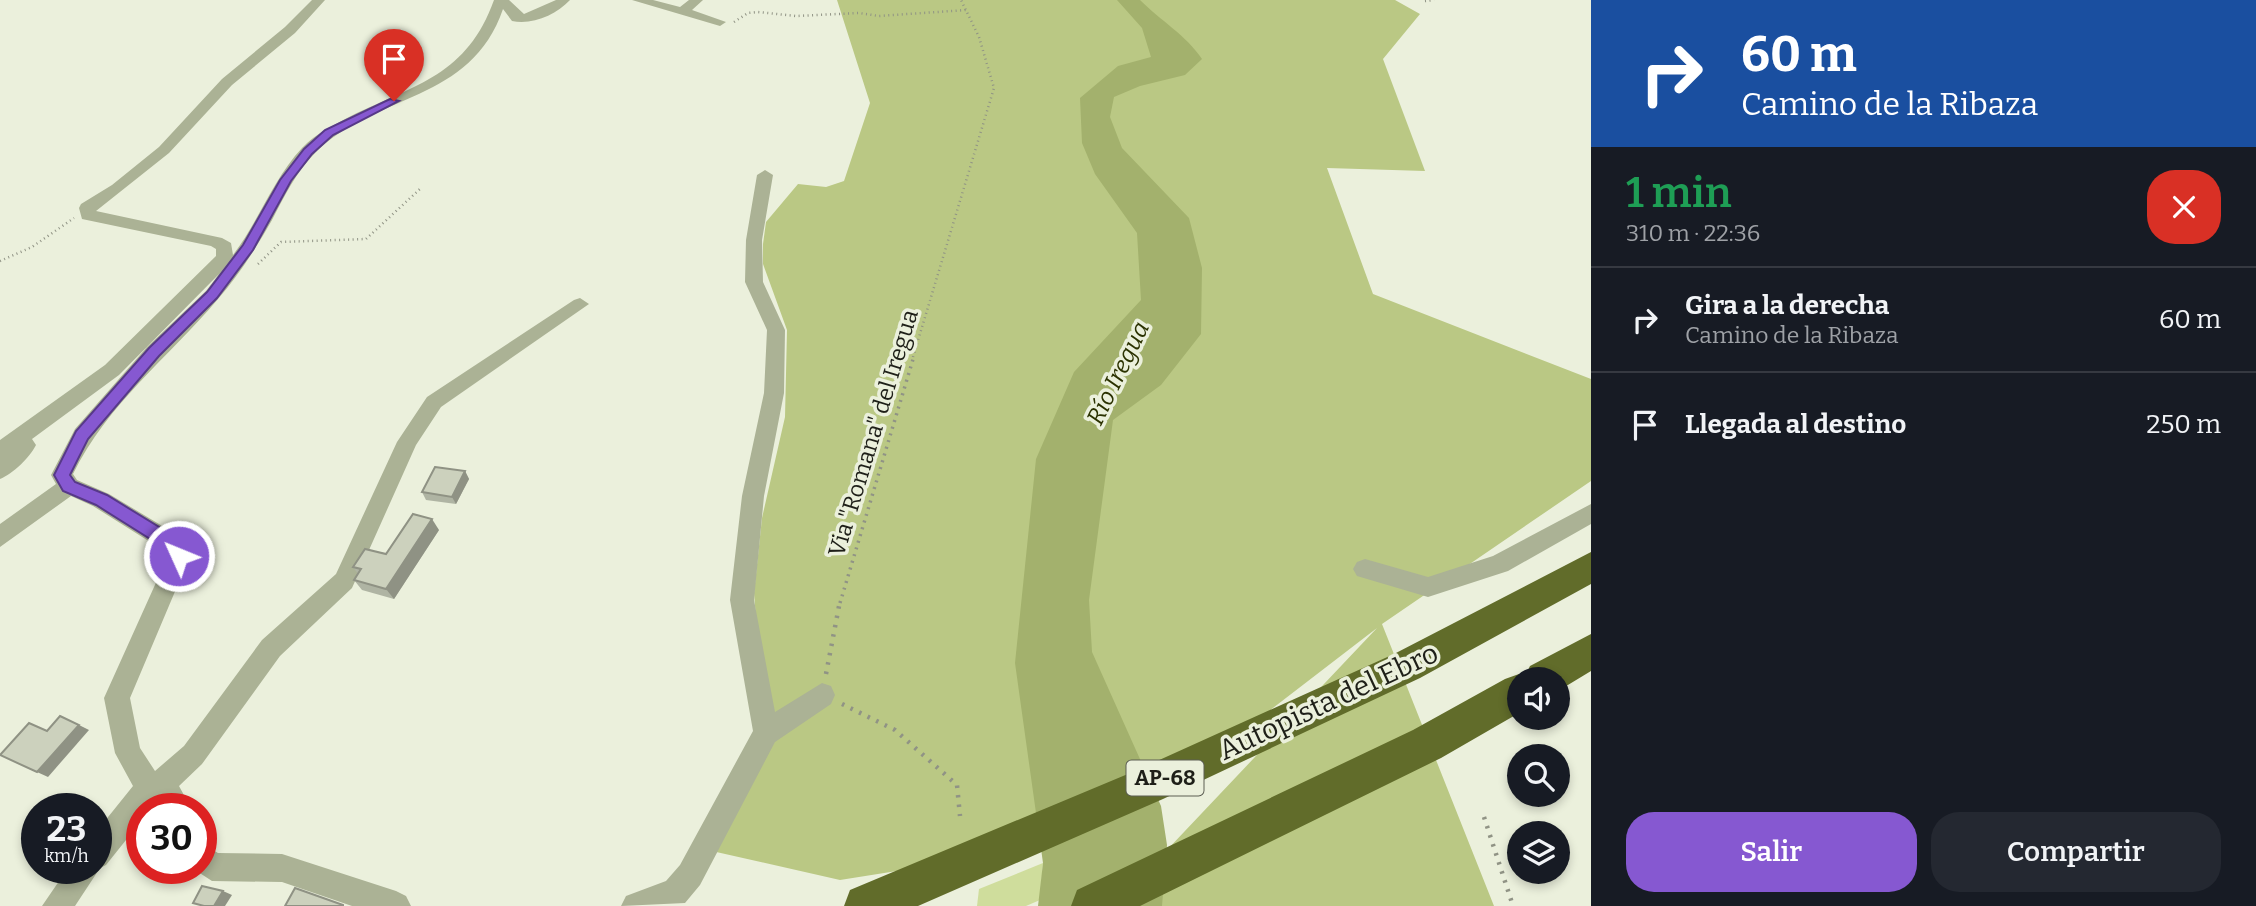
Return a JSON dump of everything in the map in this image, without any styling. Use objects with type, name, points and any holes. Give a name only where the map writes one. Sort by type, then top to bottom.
[{"type":"highway","name":"Autopista del Ebro","points":[[866,906],[1149,785],[1407,666],[1591,567]]},
{"type":"highway","points":[[1564,667],[1591,651]]},
{"type":"highway","points":[[1093,906],[1427,744],[1507,699]]},
{"type":"street","points":[[0,451],[112,370],[225,258],[225,247],[216,242],[88,215],[87,208],[118,188],[164,150],[227,82],[290,30],[319,0]]},
{"type":"street","points":[[167,793],[153,788],[128,753],[117,698],[156,615],[179,556],[176,546],[139,522],[102,500],[69,486],[62,475],[82,435],[154,352],[212,295],[248,247],[286,180],[308,152],[329,133],[457,69],[480,44],[492,23],[500,0],[517,18],[522,19],[550,10],[564,0]]},
{"type":"street","points":[[638,0],[720,22]]},
{"type":"street","points":[[682,11],[696,0]]},
{"type":"street","points":[[765,176],[754,240],[754,282],[776,330],[774,393],[753,496],[742,600],[766,733]]},
{"type":"street","points":[[112,836],[153,788],[193,755],[271,648],[344,581],[407,442],[434,402],[580,304]]},
{"type":"street","points":[[0,470],[80,395]]},
{"type":"street","points":[[0,537],[69,486]]},
{"type":"street","points":[[1365,569],[1428,587],[1500,564],[1591,513]]},
{"type":"street","points":[[636,906],[675,893],[691,875],[766,733],[822,695]]},
{"type":"street","points":[[217,867],[282,868],[396,906]]},
{"type":"street","points":[[57,906],[74,884]]},
{"type":"path","name":"Via \"Romana\" del Iregua","points":[[822,695],[841,597],[994,88],[979,37],[961,0]]},
{"type":"path","points":[[1425,1],[1434,0]]},
{"type":"path","points":[[720,22],[738,21],[748,13],[758,12],[796,16],[859,13],[879,16],[966,10]]},
{"type":"path","points":[[252,270],[281,242],[366,239],[421,188]]},
{"type":"path","points":[[0,261],[32,247],[87,208]]},
{"type":"path","points":[[822,695],[895,730],[957,785],[960,816]]},
{"type":"path","points":[[1484,817],[1513,906]]},
{"type":"shaded area","points":[[837,0],[1395,0],[1420,14],[1383,59],[1425,171],[1327,168],[1373,294],[1591,379],[1591,481],[1382,624],[1494,906],[1114,906],[1377,628],[1104,838],[840,880],[703,849],[766,748],[754,593],[762,518],[785,417],[787,330],[763,264],[766,222],[798,184],[826,187],[844,181],[870,103]]},
{"type":"shaded area","points":[[1043,863],[1040,900],[1026,906],[977,906],[979,889]]},
{"type":"water","name":"Río Iregua","points":[[1117,0],[1140,0],[1181,35],[1202,59],[1185,75],[1140,86],[1114,97],[1110,117],[1122,148],[1189,218],[1202,268],[1201,334],[1161,385],[1113,420],[1089,600],[1092,652],[1161,806],[1167,845],[1162,906],[1038,906],[1043,863],[1015,663],[1036,459],[1074,372],[1141,300],[1137,233],[1095,174],[1082,143],[1080,98],[1118,66],[1151,57],[1142,28]]},
{"type":"building","points":[[435,467],[465,471],[452,497],[422,492]]},
{"type":"building","points":[[413,514],[432,519],[386,589],[354,580],[361,569],[353,567],[365,549],[386,554]]},
{"type":"building","points":[[60,716],[79,725],[37,772],[0,755],[29,723],[47,731]]},
{"type":"building","points":[[202,886],[223,891],[214,906],[193,903]]},
{"type":"building","points":[[295,888],[343,905],[343,906],[285,906]]},
{"type":"route","points":[[179,556],[176,546],[102,500],[69,486],[62,475],[82,435],[154,352],[212,295],[248,247],[286,180],[308,152],[329,133],[394,101]]}]
